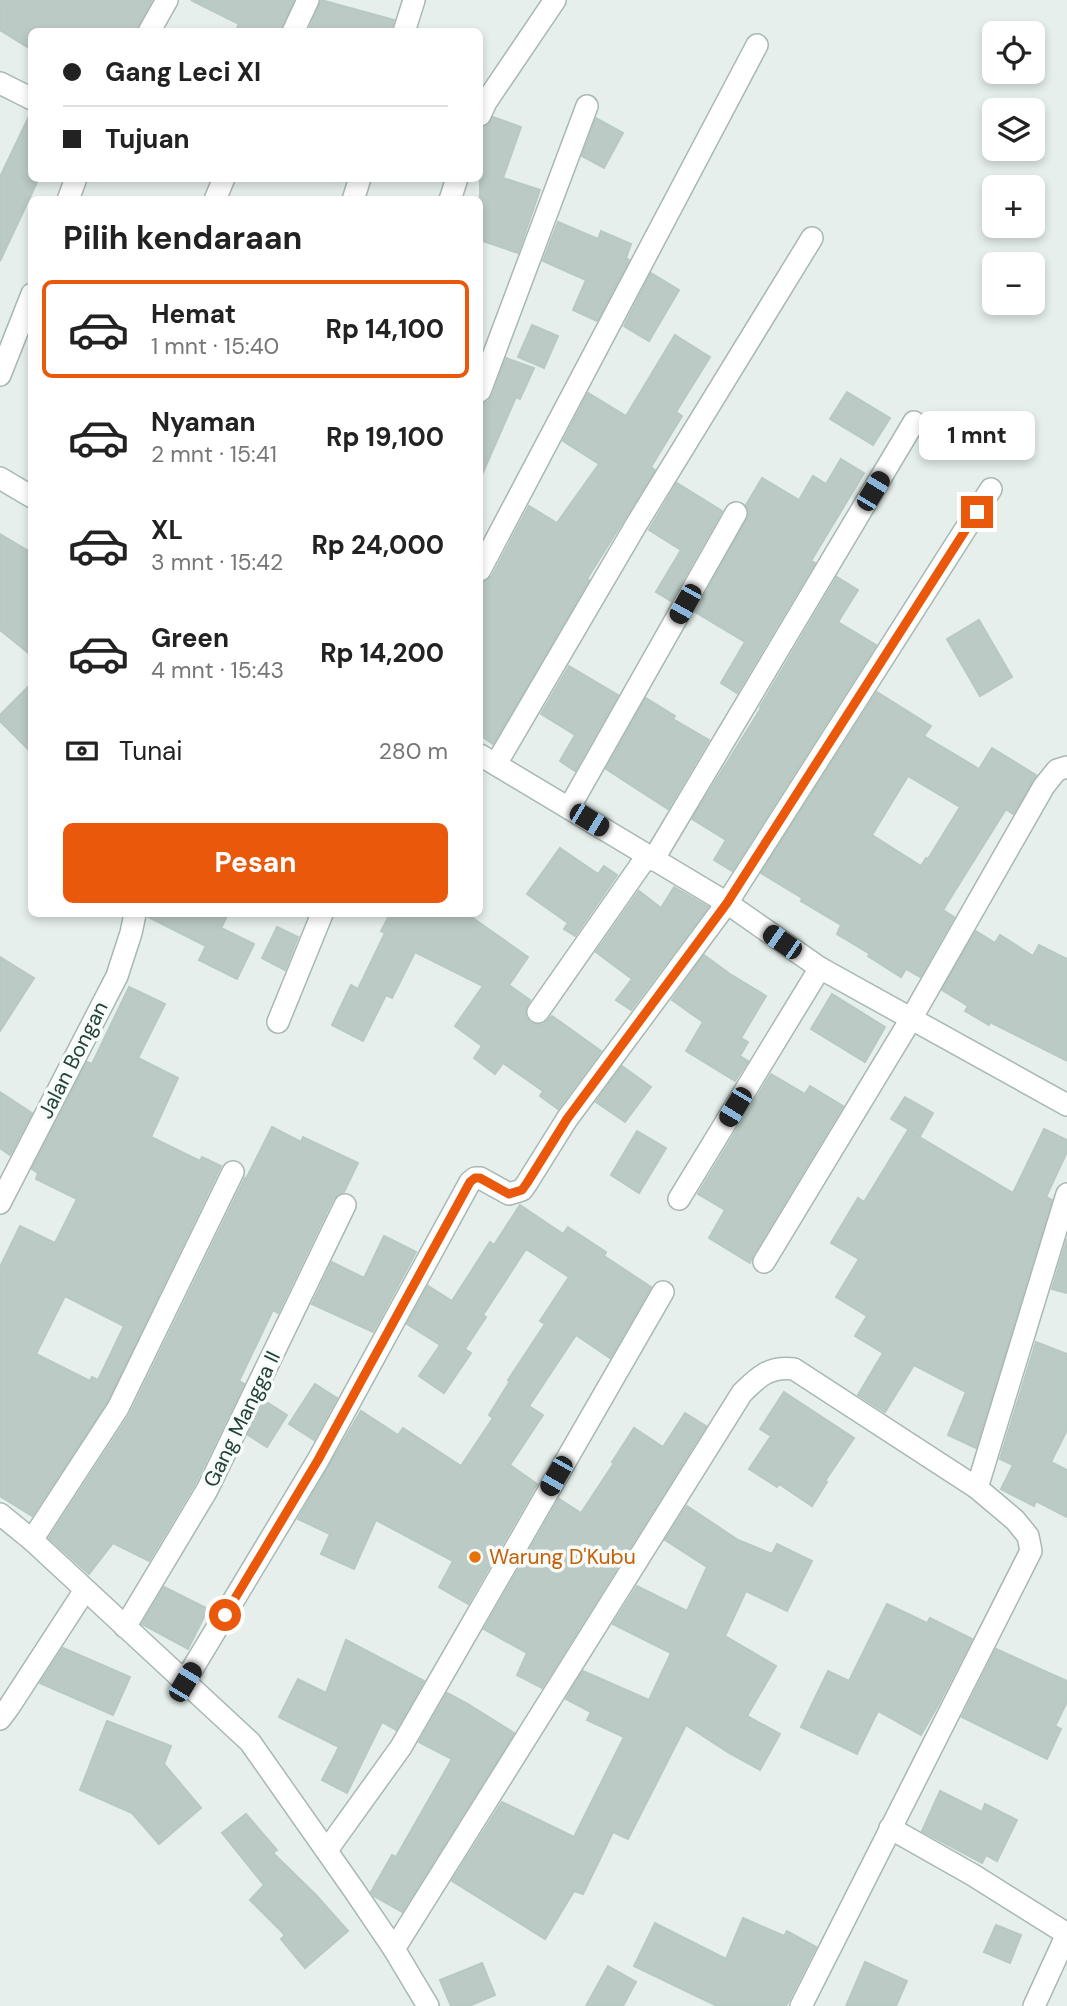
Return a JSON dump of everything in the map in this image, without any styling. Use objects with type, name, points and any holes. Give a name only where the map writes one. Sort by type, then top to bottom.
[{"type":"street","points":[[151,28],[167,0]]},
{"type":"street","points":[[295,28],[307,0]]},
{"type":"street","points":[[405,28],[414,0]]},
{"type":"street","points":[[483,110],[555,0]]},
{"type":"street","points":[[483,564],[757,45]]},
{"type":"street","points":[[0,83],[28,97]]},
{"type":"street","points":[[483,383],[587,106]]},
{"type":"street","points":[[812,238],[636,525],[488,759],[727,903],[820,968],[1067,1105]]},
{"type":"street","points":[[0,375],[28,304]]},
{"type":"street","points":[[538,1012],[650,858],[914,422]]},
{"type":"street","points":[[0,478],[28,495]]},
{"type":"street","points":[[185,1682],[318,1460],[470,1182],[480,1178],[509,1194],[522,1190],[567,1119],[727,903],[992,489]]},
{"type":"street","points":[[569,808],[736,513]]},
{"type":"street","points":[[764,1262],[911,1019],[1044,786],[1057,770],[1067,768]]},
{"type":"street","name":"Jalan Bongan","points":[[0,1203],[117,975],[134,917]]},
{"type":"street","points":[[278,1022],[321,917]]},
{"type":"street","points":[[679,1199],[820,968]]},
{"type":"street","points":[[32,1540],[118,1408],[233,1172]]},
{"type":"street","points":[[977,1488],[1067,1194]]},
{"type":"street","name":"Gang Mangga II","points":[[125,1627],[208,1490],[345,1205]]},
{"type":"street","points":[[327,1850],[401,1746],[663,1292]]},
{"type":"street","points":[[394,1949],[742,1393],[759,1376],[783,1367],[794,1368],[977,1488],[1015,1520],[1028,1536],[1031,1551],[801,2006]]},
{"type":"street","points":[[0,1514],[32,1540],[250,1742],[394,1949],[428,2006]]},
{"type":"street","points":[[0,1718],[85,1590]]},
{"type":"street","points":[[890,1828],[973,1875],[1067,1934],[1034,2006]]},
{"type":"building","points":[[0,0],[152,0],[138,28],[28,28],[28,48],[0,30]]},
{"type":"building","points":[[191,0],[294,0],[282,28],[237,28],[239,24]]},
{"type":"building","points":[[321,0],[394,20],[392,28],[310,28]]},
{"type":"building","points":[[493,117],[521,127],[503,178],[540,190],[518,253],[483,241],[483,196],[480,196],[480,182],[483,182],[483,127]]},
{"type":"building","points":[[28,118],[28,182],[37,182],[31,196],[28,196],[28,201],[0,261],[0,177]]},
{"type":"building","points":[[596,118],[623,133],[604,168],[582,156]]},
{"type":"building","points":[[558,222],[598,239],[601,231],[631,244],[626,258],[629,260],[597,321],[573,310],[586,280],[543,261]]},
{"type":"building","points":[[651,273],[679,290],[649,341],[624,326]]},
{"type":"building","points":[[532,325],[558,336],[544,368],[518,357]]},
{"type":"building","points":[[675,335],[710,357],[676,412],[682,416],[651,467],[655,470],[587,579],[589,580],[493,744],[483,737],[483,583],[492,576],[529,506],[557,523],[599,464],[563,441],[588,393],[626,416]]},
{"type":"building","points":[[506,358],[534,368],[520,399],[516,397],[483,472],[483,403],[488,402]]},
{"type":"building","points":[[847,392],[890,418],[873,445],[830,419]]},
{"type":"building","points":[[841,459],[864,473],[811,561],[815,563],[737,693],[721,683],[745,642],[695,612],[747,519],[749,512],[746,505],[762,478],[799,500],[813,476],[826,484]]},
{"type":"building","points":[[677,483],[722,511],[671,601],[656,592],[681,550],[649,530]]},
{"type":"building","points":[[0,534],[28,551],[28,653],[0,630]]},
{"type":"building","points":[[837,577],[858,590],[838,622],[876,645],[732,871],[714,860],[726,840],[692,819],[761,708]]},
{"type":"building","points":[[979,620],[1012,677],[980,696],[947,639]]},
{"type":"building","points":[[569,666],[618,695],[575,771],[560,761],[575,735],[541,714]]},
{"type":"building","points":[[28,687],[28,749],[0,721],[0,715]]},
{"type":"building","points":[[877,692],[931,726],[924,736],[979,769],[992,748],[1036,775],[1013,814],[1006,809],[943,910],[954,917],[920,977],[906,969],[901,977],[868,956],[870,954],[837,934],[841,925],[761,873]],"holes":[[[908,776],[960,807],[921,866],[872,835]]]},
{"type":"building","points":[[646,698],[675,716],[673,719],[709,740],[668,809],[606,769]]},
{"type":"building","points":[[560,848],[598,874],[604,866],[617,875],[575,936],[564,929],[568,923],[527,894]]},
{"type":"building","points":[[674,887],[708,907],[631,1010],[616,1000],[632,979],[596,952],[639,891],[661,908]]},
{"type":"building","points":[[148,917],[226,917],[221,928],[254,944],[237,979],[199,960],[206,946]]},
{"type":"building","points":[[388,917],[471,917],[528,957],[509,985],[530,1000],[525,1010],[526,1018],[538,1025],[544,1024],[552,1016],[601,1051],[558,1109],[540,1096],[543,1091],[503,1063],[495,1074],[474,1058],[482,1046],[455,1026],[483,986],[415,952],[392,998],[386,995],[363,1041],[332,1025],[351,985],[358,989],[385,933],[381,931]]},
{"type":"building","points":[[277,927],[298,937],[285,970],[262,958]]},
{"type":"building","points":[[976,931],[995,943],[1000,935],[1033,956],[1039,945],[1067,959],[1067,1061],[990,1022],[989,1025],[965,1011],[968,1006],[942,990]]},
{"type":"building","points":[[704,955],[766,996],[741,1038],[748,1042],[740,1056],[748,1061],[735,1081],[686,1051],[703,1022],[672,1000]]},
{"type":"building","points":[[0,957],[34,978],[0,1031]]},
{"type":"building","points":[[129,987],[165,1004],[138,1058],[178,1078],[151,1137],[200,1161],[202,1157],[221,1166],[107,1402],[32,1516],[0,1496],[0,1267],[20,1226],[55,1243],[77,1199],[36,1179],[38,1173],[32,1169],[87,1062],[92,1064]],"holes":[[[65,1296],[124,1326],[98,1380],[92,1377],[90,1381],[36,1354]]]},
{"type":"building","points":[[832,994],[885,1027],[865,1062],[811,1029]]},
{"type":"building","points":[[622,1066],[651,1087],[625,1122],[596,1102]]},
{"type":"building","points":[[771,1074],[805,1094],[810,1086],[843,1106],[750,1263],[709,1238],[725,1210],[698,1194]]},
{"type":"building","points":[[0,1092],[32,1113],[10,1155],[0,1148]]},
{"type":"building","points":[[905,1097],[933,1113],[920,1136],[891,1119]]},
{"type":"building","points":[[272,1127],[301,1142],[303,1137],[358,1163],[344,1192],[333,1199],[278,1313],[273,1310],[239,1381],[244,1384],[195,1484],[149,1561],[113,1543],[89,1574],[49,1538],[130,1414]]},
{"type":"building","points":[[1044,1129],[1067,1140],[1067,1152],[1046,1197],[1052,1200],[976,1448],[948,1435],[966,1392],[914,1365],[885,1412],[858,1395],[883,1353],[855,1336],[867,1316],[836,1297],[859,1259],[831,1243],[858,1198],[864,1202],[908,1130],[1013,1193]]},
{"type":"building","points":[[637,1131],[666,1148],[639,1193],[611,1175]]},
{"type":"building","points":[[520,1205],[563,1234],[568,1227],[606,1252],[604,1256],[651,1287],[610,1358],[576,1335],[529,1406],[543,1415],[510,1465],[537,1484],[468,1604],[439,1587],[453,1561],[376,1520],[354,1569],[321,1554],[330,1534],[298,1519],[361,1411],[398,1435],[403,1428],[461,1466],[493,1418],[489,1415],[510,1381],[508,1380],[545,1324],[540,1321],[569,1277],[526,1249],[483,1315],[486,1317],[465,1349],[471,1353],[444,1393],[419,1376],[440,1345],[407,1324],[428,1286],[452,1301],[490,1242],[494,1245]]},
{"type":"building","points":[[384,1236],[416,1252],[373,1332],[312,1304],[332,1262],[364,1278]]},
{"type":"building","points":[[1067,1239],[1067,1293],[1052,1289]]},
{"type":"building","points":[[1036,1342],[1067,1354],[1067,1430],[1051,1462],[1067,1470],[1067,1517],[1036,1501],[1034,1506],[1001,1489],[1013,1465],[1000,1459]]},
{"type":"building","points":[[315,1384],[337,1398],[314,1440],[289,1424]]},
{"type":"building","points":[[784,1392],[854,1438],[812,1506],[779,1484],[777,1487],[749,1469],[771,1436],[760,1429]]},
{"type":"building","points":[[265,1401],[287,1415],[267,1447],[248,1435]]},
{"type":"building","points":[[685,1413],[706,1426],[542,1688],[517,1675],[527,1653],[484,1629],[559,1499],[581,1513],[634,1428],[663,1447]]},
{"type":"building","points":[[687,1506],[738,1540],[772,1554],[777,1544],[812,1561],[787,1611],[746,1591],[725,1636],[776,1666],[747,1716],[780,1734],[760,1770],[686,1725],[628,1839],[613,1832],[583,1894],[574,1891],[545,1939],[452,1881],[502,1802],[574,1837],[624,1737],[587,1720],[591,1712],[566,1699],[583,1671],[649,1700],[671,1653],[613,1624],[637,1586],[687,1611],[707,1567],[665,1540]]},
{"type":"building","points":[[164,1587],[208,1609],[188,1649],[142,1624]]},
{"type":"building","points":[[887,1604],[927,1623],[930,1618],[972,1639],[921,1735],[878,1711],[857,1754],[801,1727],[828,1671],[849,1681]]},
{"type":"building","points":[[346,1640],[424,1681],[396,1730],[382,1722],[347,1793],[322,1780],[339,1747],[279,1717],[298,1679],[326,1693]]},
{"type":"building","points":[[63,1648],[130,1677],[113,1715],[40,1683]]},
{"type":"building","points":[[996,1649],[1067,1681],[1067,1702],[1055,1726],[1061,1729],[1047,1759],[962,1717]]},
{"type":"building","points":[[447,1693],[514,1733],[402,1912],[371,1892],[392,1855],[396,1857],[452,1759],[419,1742]]},
{"type":"building","points":[[107,1721],[171,1746],[164,1764],[201,1808],[159,1844],[132,1813],[80,1790]]},
{"type":"building","points":[[940,1791],[982,1812],[985,1804],[1017,1820],[997,1861],[986,1855],[982,1863],[922,1831]]},
{"type":"building","points":[[246,1814],[277,1850],[273,1853],[348,1931],[305,1968],[281,1939],[285,1935],[250,1900],[264,1885],[222,1833]]},
{"type":"building","points":[[743,1918],[784,1936],[787,1931],[816,1947],[786,2006],[717,2006],[634,1966],[655,1923],[726,1959]]},
{"type":"building","points":[[996,1925],[1021,1935],[1010,1963],[984,1952]]},
{"type":"building","points":[[865,1962],[907,1981],[896,2006],[846,2006]]},
{"type":"building","points":[[482,1963],[495,1995],[469,2006],[451,2006],[440,1980]]},
{"type":"building","points":[[608,1966],[636,1982],[623,2006],[586,2006]]},
{"type":"place","name":"Warung D'Kubu","points":[[475,1557]]},
{"type":"route","points":[[225,1615],[318,1460],[470,1182],[480,1178],[509,1194],[522,1190],[567,1119],[727,903],[977,512]]}]
